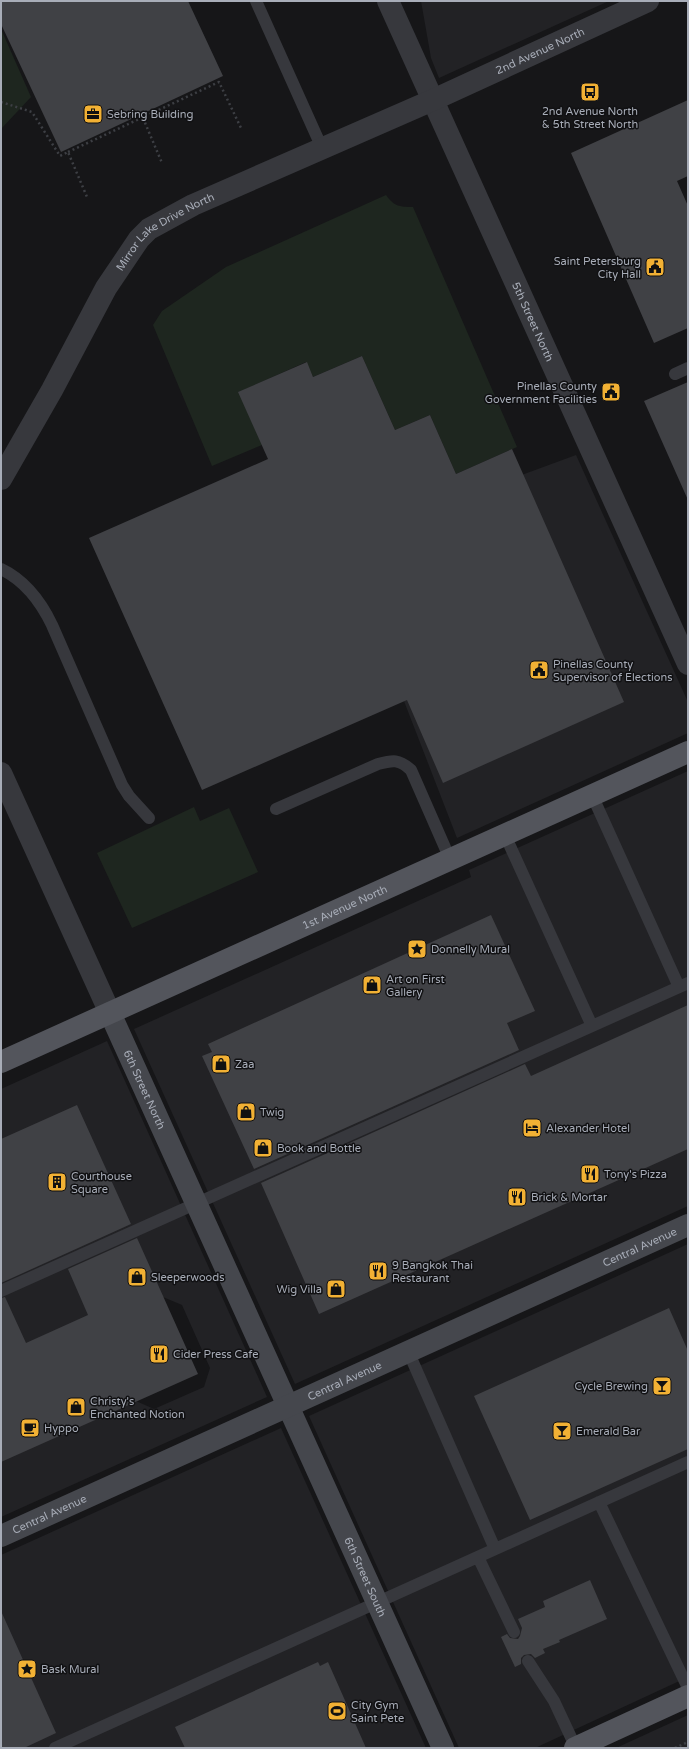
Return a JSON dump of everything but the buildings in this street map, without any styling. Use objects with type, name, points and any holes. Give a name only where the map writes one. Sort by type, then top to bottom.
[{"type":"main road","name":"1st Avenue North","points":[[1,1062],[688,752]]},
{"type":"main road","points":[[576,1748],[688,1696]]},
{"type":"street","name":"5th Street North","points":[[388,1],[688,664]]},
{"type":"street","name":"2nd Avenue North","points":[[433,100],[648,1]]},
{"type":"street","name":"Mirror Lake Drive North","points":[[1,479],[52,390],[106,288],[139,239],[148,229],[193,205],[433,100]]},
{"type":"street","name":"6th Street North","points":[[1,773],[8,806],[110,1013],[288,1406]]},
{"type":"street","name":"Central Avenue","points":[[1,1536],[688,1225]]},
{"type":"street","name":"6th Street South","points":[[288,1406],[443,1748]]},
{"type":"lane","points":[[256,1],[322,148]]},
{"type":"lane","points":[[676,374],[688,368]]},
{"type":"lane","points":[[1,568],[11,573],[21,582],[43,608],[91,711],[122,785],[129,796],[148,818]]},
{"type":"lane","points":[[276,809],[378,764],[391,760],[403,763],[411,770],[450,859]]},
{"type":"lane","points":[[1,1291],[684,985],[592,795]]},
{"type":"lane","points":[[505,835],[592,1026]]},
{"type":"lane","points":[[408,1352],[495,1549]]},
{"type":"lane","points":[[55,1748],[688,1462]]},
{"type":"lane","points":[[599,1502],[688,1688]]},
{"type":"lane","points":[[478,1557],[514,1632]]},
{"type":"lane","points":[[528,1661],[554,1701],[576,1748]]},
{"type":"path","points":[[1,102],[32,112],[60,156],[219,82],[241,128]]},
{"type":"path","points":[[143,118],[162,163]]},
{"type":"path","points":[[68,152],[87,197]]},
{"type":"path","points":[[675,1748],[688,1742]]},
{"type":"shaded area","points":[[421,1],[609,1],[439,78],[431,58]]},
{"type":"shaded area","points":[[1,29],[31,97],[1,129]]},
{"type":"shaded area","points":[[386,195],[397,205],[413,207],[517,447],[456,474],[430,415],[395,430],[362,356],[313,377],[306,362],[239,392],[262,445],[212,466],[153,325],[162,311],[226,267]]},
{"type":"shaded area","points":[[576,455],[688,702],[688,733],[457,838],[342,541]]},
{"type":"shaded area","points":[[688,771],[688,1206],[295,1384],[134,1029],[471,877],[469,870]]},
{"type":"shaded area","points":[[194,807],[200,821],[229,808],[258,872],[132,928],[97,853]]},
{"type":"shaded area","points":[[107,1041],[267,1397],[1,1517],[1,1089]],"holes":[[[163,1297],[182,1305],[210,1368],[204,1387],[154,1409],[136,1401]]]},
{"type":"shaded area","points":[[688,1244],[688,1677],[535,1748],[459,1748],[309,1416]]},
{"type":"shaded area","points":[[281,1428],[426,1748],[1,1748],[1,1555]]},
{"type":"shaded area","points":[[688,1715],[688,1748],[616,1748]]},
{"type":"place","name":"2nd Avenue North & 5th Street North","points":[[590,92]]},
{"type":"place","name":"Sebring Building","points":[[93,114]]},
{"type":"place","name":"Saint Petersburg City Hall","points":[[655,267]]},
{"type":"place","name":"Pinellas County Government Facilities","points":[[611,392]]},
{"type":"place","name":"Pinellas County Supervisor of Elections","points":[[539,670]]},
{"type":"place","name":"Donnelly Mural","points":[[417,949]]},
{"type":"place","name":"Art on First Gallery","points":[[372,985]]},
{"type":"place","name":"Zaa","points":[[221,1064]]},
{"type":"place","name":"Twig","points":[[246,1112]]},
{"type":"place","name":"Alexander Hotel","points":[[532,1128]]},
{"type":"place","name":"Book and Bottle","points":[[263,1148]]},
{"type":"place","name":"Tony's Pizza","points":[[590,1174]]},
{"type":"place","name":"Courthouse Square","points":[[57,1182]]},
{"type":"place","name":"Brick & Mortar","points":[[517,1197]]},
{"type":"place","name":"9 Bangkok Thai Restaurant","points":[[378,1271]]},
{"type":"place","name":"Sleeperwoods","points":[[137,1277]]},
{"type":"place","name":"Wig Villa","points":[[336,1289]]},
{"type":"place","name":"Cider Press Cafe","points":[[159,1354]]},
{"type":"place","name":"Cycle Brewing","points":[[662,1386]]},
{"type":"place","name":"Christy's Enchanted Notion","points":[[76,1407]]},
{"type":"place","name":"Hyppo","points":[[30,1428]]},
{"type":"place","name":"Emerald Bar","points":[[562,1431]]},
{"type":"place","name":"Bask Mural","points":[[27,1669]]},
{"type":"place","name":"City Gym Saint Pete","points":[[337,1711]]}]
